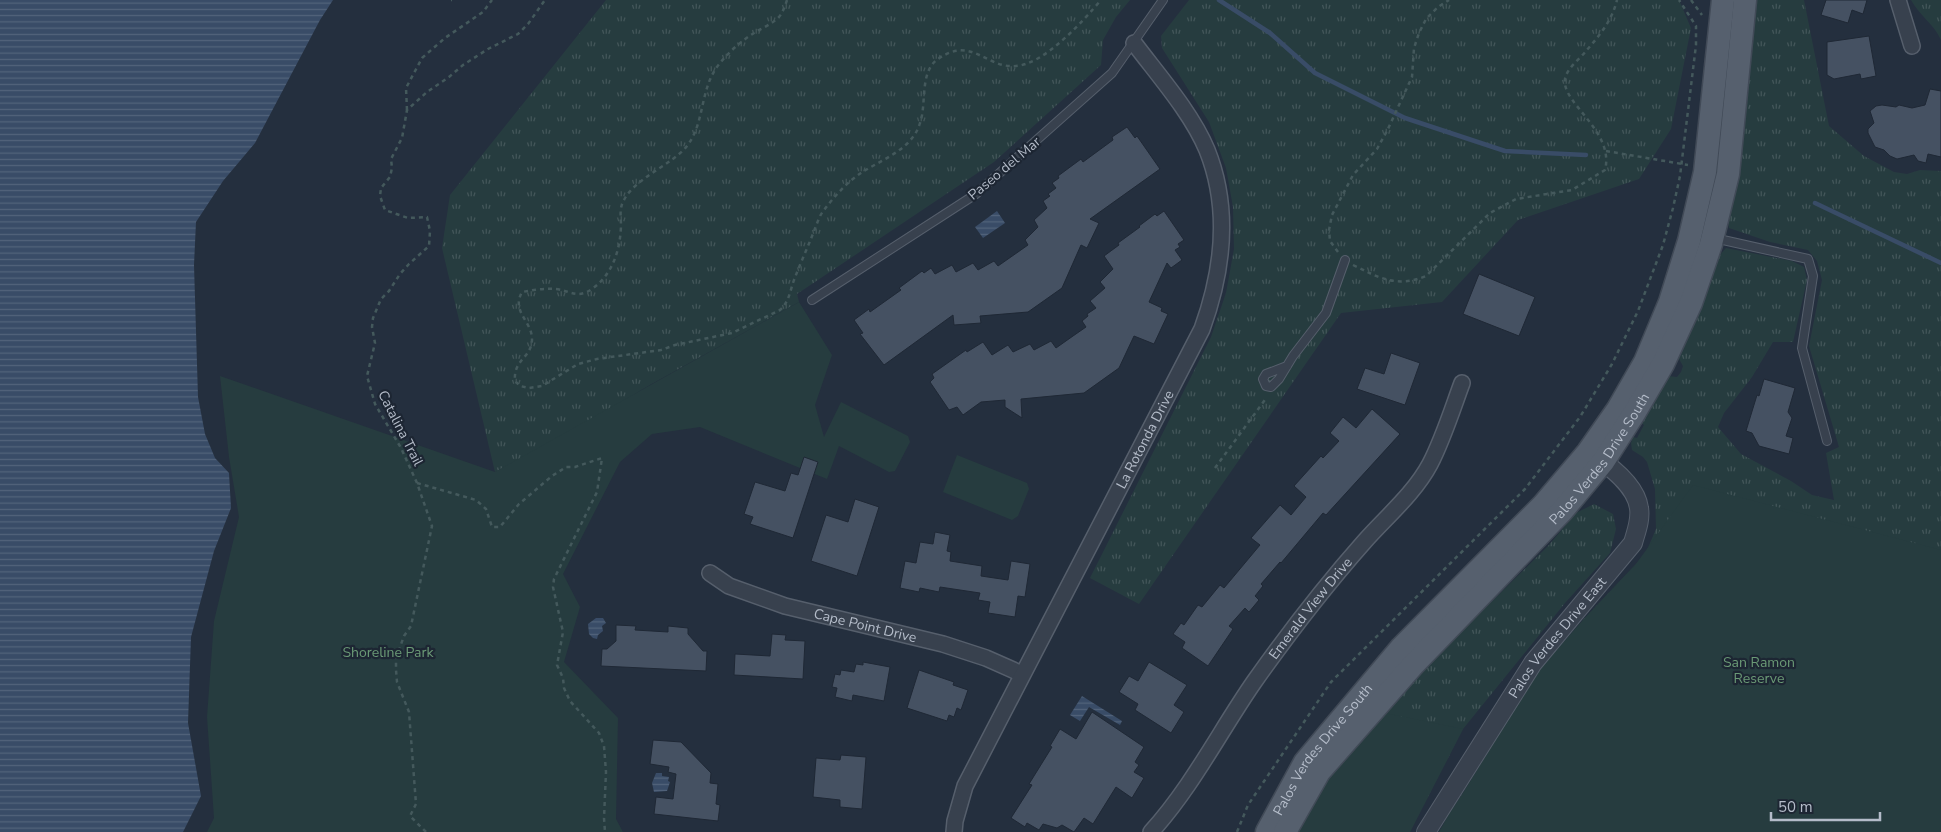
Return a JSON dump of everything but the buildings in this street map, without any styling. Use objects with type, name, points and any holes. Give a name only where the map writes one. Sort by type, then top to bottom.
[{"type":"main road","name":"Palos Verdes Drive South","points":[[1285,832],[1319,772],[1414,664],[1563,510],[1595,457],[1618,409],[1645,362],[1670,302],[1689,241],[1705,172],[1724,0]]},
{"type":"main road","name":"Palos Verdes Drive South","points":[[1266,832],[1305,762],[1401,648],[1543,505],[1595,457],[1636,412],[1664,364],[1691,303],[1713,237],[1728,174],[1745,0]]},
{"type":"street","points":[[1898,0],[1912,46]]},
{"type":"street","name":"La Rotonda Drive","points":[[954,832],[954,821],[965,786],[1202,329],[1213,299],[1222,250],[1220,200],[1207,150],[1172,93],[1134,43]]},
{"type":"street","name":"Emerald View Drive","points":[[1151,832],[1162,820],[1192,777],[1254,682],[1318,597],[1365,541],[1414,489],[1430,465],[1462,383]]},
{"type":"street","name":"Palos Verdes Drive East","points":[[1426,832],[1532,663],[1633,543],[1638,529],[1639,516],[1636,498],[1626,484],[1595,457]]},
{"type":"street","name":"Cape Point Drive","points":[[710,573],[729,586],[785,606],[943,644],[986,658],[1022,674]]},
{"type":"lane","name":"Paseo del Mar","points":[[812,300],[976,194],[1112,73],[1163,0]]},
{"type":"lane","points":[[1713,237],[1808,259],[1813,276],[1802,348],[1827,441]]},
{"type":"lane","points":[[1287,366],[1273,373],[1266,374],[1263,378],[1266,386],[1271,387],[1287,366],[1326,313],[1345,260]]},
{"type":"path","points":[[407,110],[406,88],[422,58],[445,38],[483,12],[492,0]]},
{"type":"path","points":[[407,110],[427,92],[463,65],[488,49],[518,34],[528,24],[545,0]]},
{"type":"path","points":[[787,0],[780,16],[736,46],[710,75],[699,121],[694,135],[686,147],[677,156],[640,182],[624,199],[620,212],[619,244],[616,260],[602,280],[591,289],[579,295],[557,289],[522,292],[518,299],[519,308],[532,335],[532,343],[528,353],[517,364],[515,381],[520,386],[529,388],[542,386],[578,364],[597,359],[661,350],[675,345],[732,333],[780,310],[786,304],[822,212],[854,178],[912,139],[920,124],[927,76],[937,59],[952,52],[968,50],[1005,66],[1029,63],[1069,36],[1101,0]]},
{"type":"path","points":[[1449,0],[1438,7],[1426,19],[1414,48],[1412,76],[1387,131],[1377,148],[1353,176],[1332,215],[1329,230],[1330,241],[1345,260],[1387,281],[1416,280],[1426,276],[1490,213],[1516,199],[1572,190],[1605,170],[1607,162],[1603,142],[1568,92],[1565,80],[1570,69],[1607,26],[1617,0]]},
{"type":"path","points":[[1237,832],[1248,805],[1331,682],[1525,489],[1580,417],[1612,364],[1638,311],[1663,245],[1674,208],[1682,164],[1696,45],[1696,26],[1679,0]]},
{"type":"path","points":[[1691,0],[1704,17]]},
{"type":"path","name":"Catalina Trail","points":[[407,110],[402,138],[393,153],[390,177],[381,188],[380,196],[384,210],[390,213],[408,218],[427,217],[431,239],[430,246],[409,264],[381,299],[373,318],[372,327],[375,342],[367,376],[376,404],[417,483],[432,526],[411,626],[404,636],[396,658],[397,682],[409,712],[416,804],[410,816],[426,832]]},
{"type":"path","points":[[1606,151],[1687,165]]},
{"type":"path","points":[[1215,468],[1266,399],[1271,387]]},
{"type":"path","points":[[417,483],[476,500],[486,509],[492,527],[500,527],[519,504],[552,476],[566,467],[575,468],[602,458],[597,492],[554,579],[553,586],[563,632],[556,665],[563,678],[564,688],[570,701],[599,733],[604,746],[606,772],[605,832]]},
{"type":"green space","points":[[606,0],[1130,0],[1116,17],[1103,40],[1101,65],[994,162],[797,294],[799,302],[648,386],[570,433],[495,472],[442,248],[450,195]]},
{"type":"green space","points":[[1189,0],[1679,0],[1691,28],[1671,129],[1639,179],[1518,220],[1442,302],[1341,313],[1139,604],[1090,578],[1211,337],[1226,293],[1234,249],[1233,207],[1226,168],[1209,122],[1162,48],[1161,36]]},
{"type":"green space","points":[[1752,0],[1804,0],[1829,126],[1864,156],[1894,172],[1907,174],[1920,170],[1941,171],[1941,832],[1439,832],[1450,812],[1583,620],[1647,550],[1656,529],[1655,489],[1647,462],[1632,450],[1631,443],[1633,437],[1637,438],[1644,425],[1639,421],[1667,376],[1677,377],[1681,372],[1683,366],[1678,357],[1717,258],[1726,248],[1792,261],[1804,267],[1807,280],[1793,342],[1773,342],[1752,377],[1724,413],[1718,427],[1741,454],[1791,481],[1812,495],[1834,500],[1826,453],[1839,447],[1809,346],[1822,280],[1817,261],[1808,250],[1770,242],[1729,228],[1727,215]]},
{"type":"green space","points":[[1911,0],[1941,0],[1941,40],[1938,34]]},
{"type":"green space","name":"Shoreline Park","points":[[799,302],[832,355],[815,405],[824,437],[841,402],[908,436],[910,442],[895,471],[889,472],[839,446],[827,479],[700,427],[652,434],[620,462],[563,574],[580,607],[564,662],[618,718],[616,819],[623,832],[207,832],[214,818],[207,717],[214,621],[239,517],[229,457],[220,376],[495,472]]},
{"type":"green space","points":[[957,455],[1027,483],[1029,489],[1018,516],[1012,520],[943,492]]},
{"type":"green space","name":"San Ramon Reserve","points":[[1693,485],[1941,550],[1941,832],[1439,832],[1537,672],[1636,564]]},
{"type":"green space","points":[[1594,504],[1613,514],[1616,529],[1610,553],[1565,603],[1463,729],[1410,832],[1380,712],[1548,546],[1576,513]]},
{"type":"green space","points":[[1380,712],[1463,729],[1410,832],[1292,832],[1336,764]]},
{"type":"water","points":[[0,0],[333,0],[320,20],[255,143],[223,181],[196,222],[194,265],[198,397],[205,434],[215,458],[229,473],[231,508],[214,551],[191,637],[188,723],[201,796],[183,832],[0,832]]},
{"type":"water","points":[[997,211],[1005,223],[983,238],[975,227]]},
{"type":"water","points":[[596,618],[603,618],[606,623],[602,626],[603,631],[598,635],[597,639],[589,634],[588,624]]},
{"type":"water","points":[[1082,696],[1122,721],[1120,725],[1089,707],[1080,721],[1070,715]]},
{"type":"water","points":[[656,773],[662,773],[662,776],[669,777],[668,781],[670,782],[667,791],[654,792],[652,783]]},
{"type":"waterway","points":[[1219,0],[1270,33],[1315,73],[1405,118],[1505,151],[1586,155]]},
{"type":"waterway","points":[[1815,203],[1941,263]]}]
